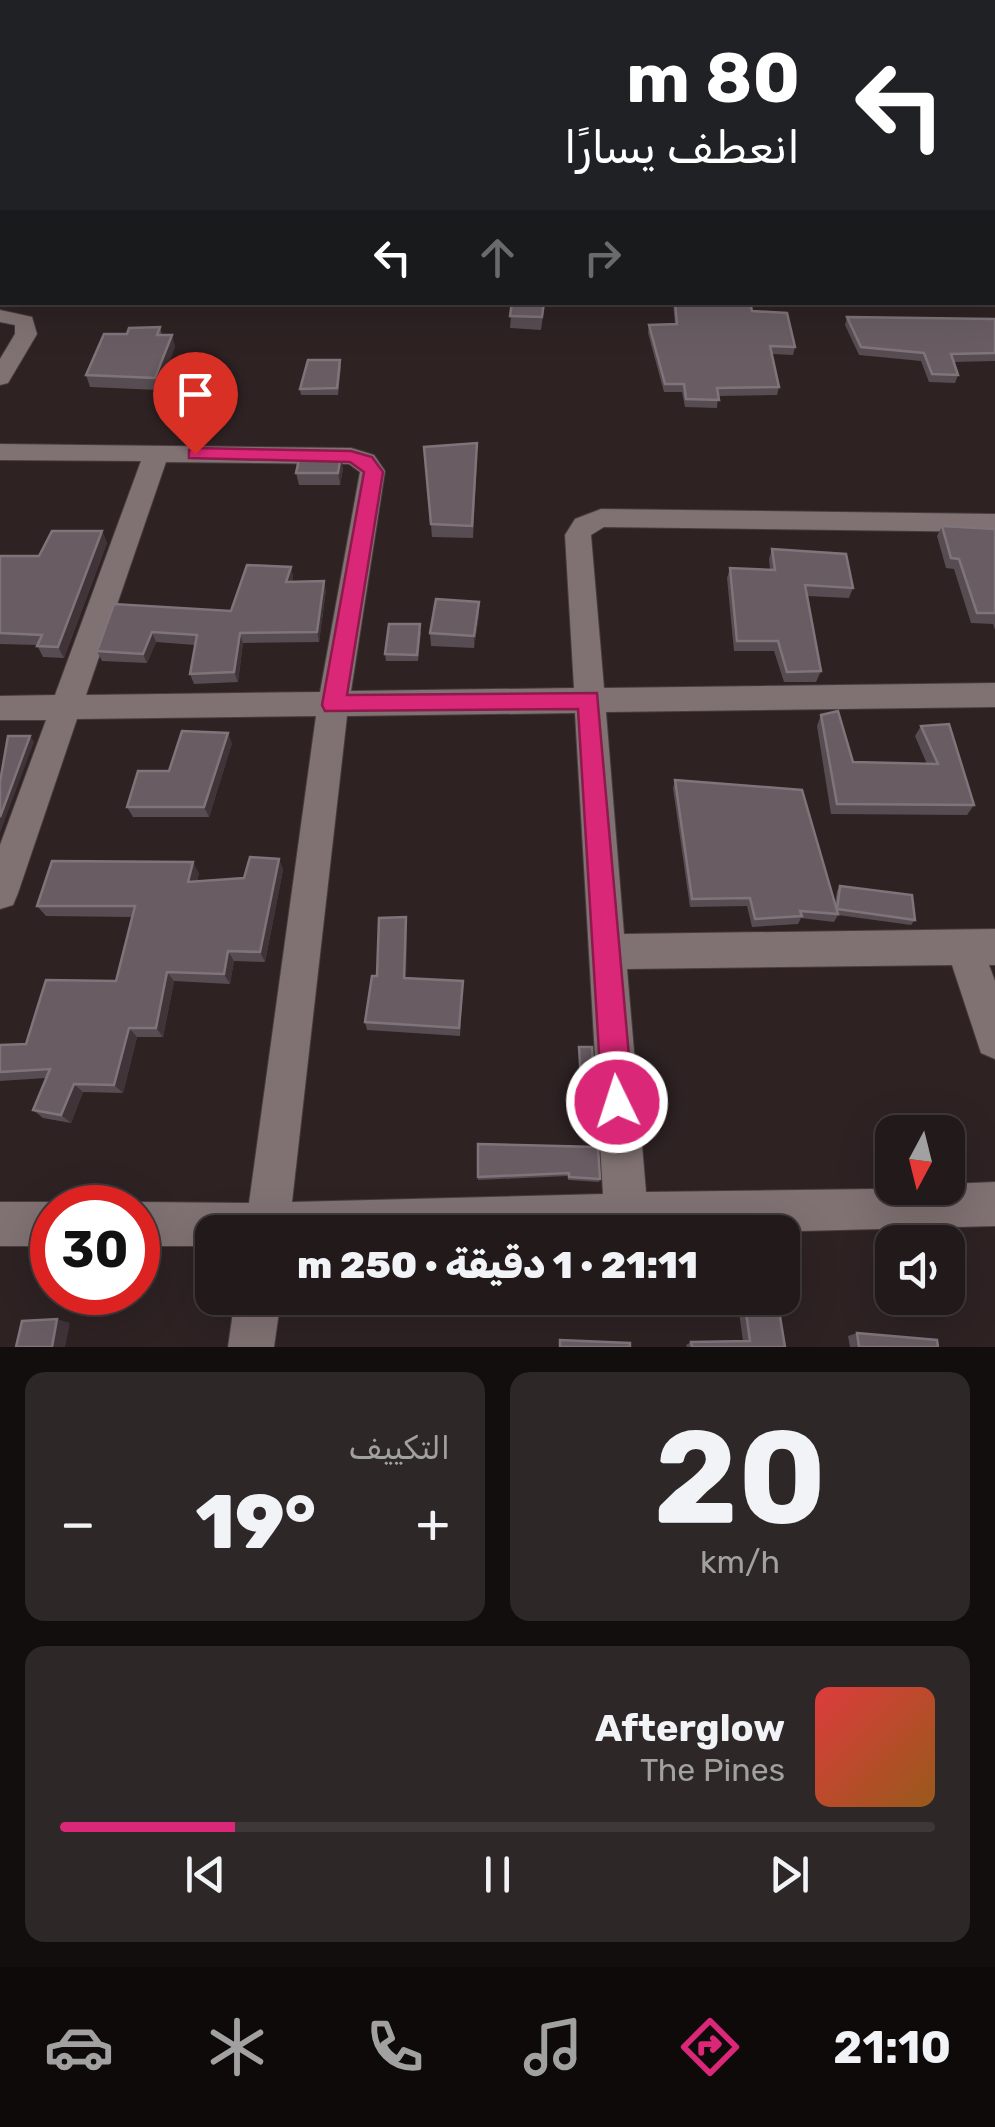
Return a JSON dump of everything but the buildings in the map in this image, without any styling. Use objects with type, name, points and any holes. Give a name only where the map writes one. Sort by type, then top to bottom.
[{"type":"street","points":[[0,316],[26,321],[26,334],[0,378]]},
{"type":"street","points":[[0,452],[351,456],[365,461],[373,472],[334,705],[269,1215]]},
{"type":"street","points":[[0,893],[69,708],[156,454]]},
{"type":"street","points":[[626,1214],[578,535],[584,525],[601,518],[995,523]]},
{"type":"street","points":[[0,708],[995,695]]},
{"type":"street","points":[[606,952],[980,947],[995,1039]]},
{"type":"street","points":[[602,1215],[995,1204]]},
{"type":"street","points":[[0,1224],[30,1224]]},
{"type":"street","points":[[160,1225],[195,1226]]},
{"type":"street","points":[[251,1347],[256,1315]]},
{"type":"route","points":[[195,454],[351,456],[365,461],[373,472],[334,705],[589,700],[617,1102]]}]
